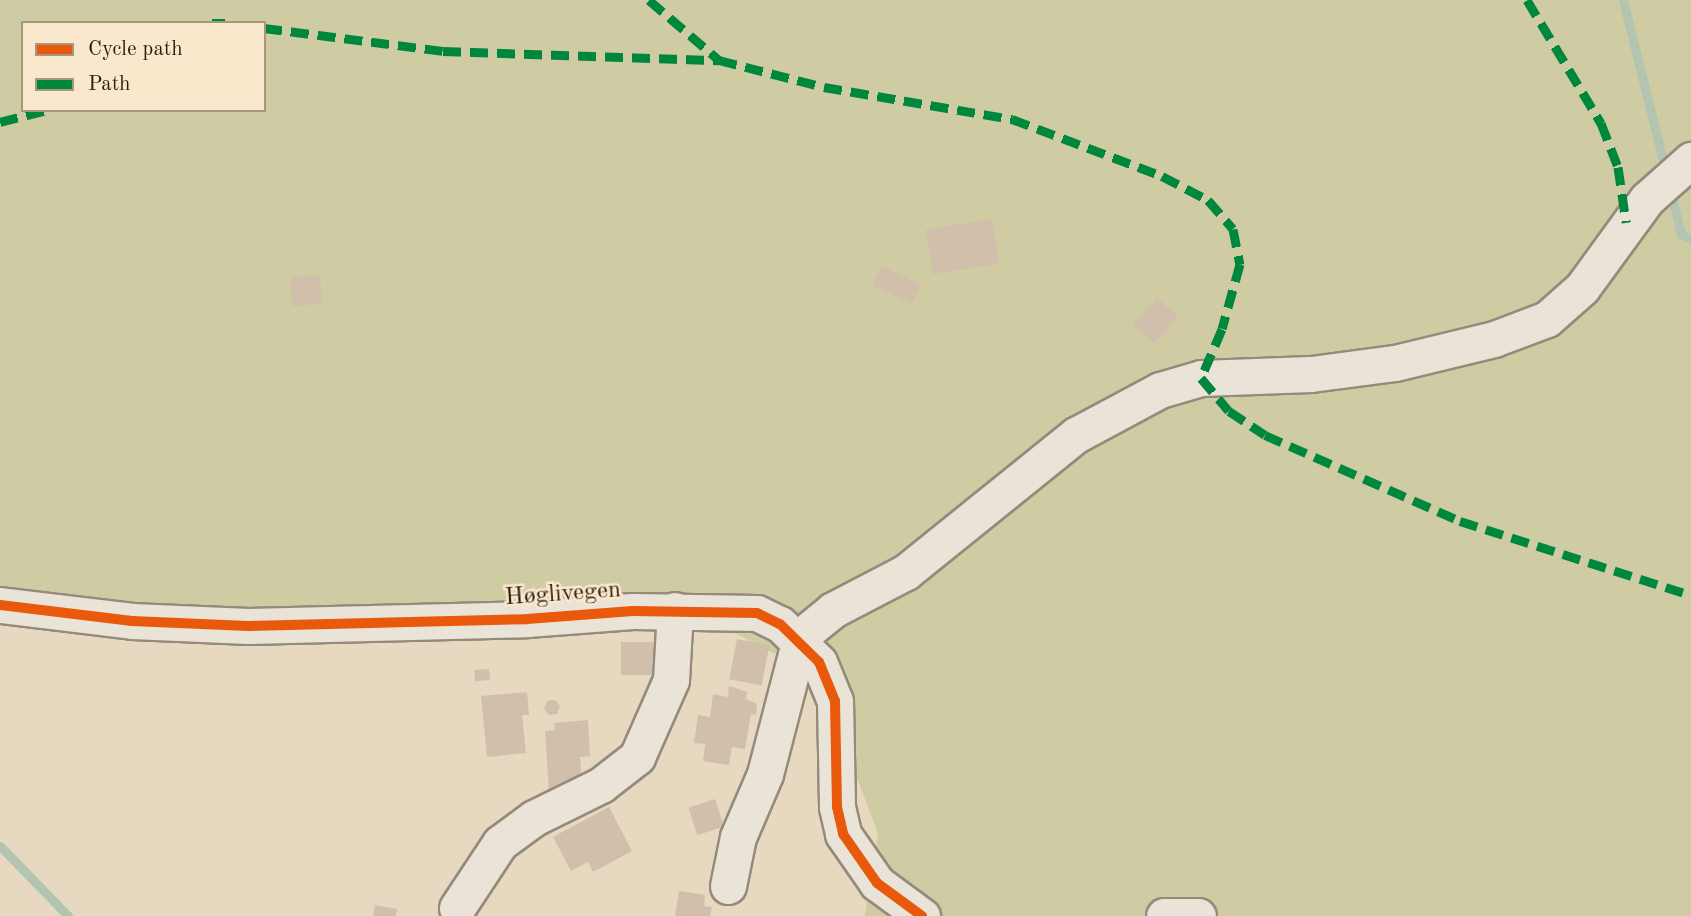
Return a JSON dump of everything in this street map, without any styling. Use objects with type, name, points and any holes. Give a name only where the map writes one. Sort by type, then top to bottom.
[{"type":"street","points":[[728,886],[738,838],[765,774],[801,641],[833,610],[906,572],[1058,448],[1160,390],[1201,378],[1311,374],[1395,363],[1494,339],[1547,319],[1582,288],[1647,199],[1691,160]]},
{"type":"street","name":"Høglivegen","points":[[0,605],[132,621],[248,626],[675,610],[757,613],[780,624],[801,641],[819,662],[835,701],[837,807],[844,834],[877,883],[922,916]]},
{"type":"street","points":[[457,908],[500,843],[534,818],[601,785],[637,757],[671,680],[675,610]]},
{"type":"street","points":[[1164,916],[1198,916]]},
{"type":"shaded area","points":[[0,0],[1691,0],[1691,916],[865,916],[878,833],[818,676],[735,633],[0,610]]},
{"type":"building","points":[[992,219],[999,263],[933,274],[926,229]]},
{"type":"building","points":[[881,266],[921,285],[912,304],[872,285]]},
{"type":"building","points":[[320,275],[322,304],[292,306],[290,277]]},
{"type":"building","points":[[1157,298],[1178,317],[1154,343],[1133,325]]},
{"type":"building","points":[[737,639],[769,645],[762,686],[729,679]]},
{"type":"building","points":[[621,642],[659,642],[659,675],[621,675]]},
{"type":"building","points":[[489,669],[490,680],[475,681],[474,670]]},
{"type":"building","points":[[729,686],[747,692],[746,699],[757,704],[756,715],[751,714],[745,749],[732,747],[729,765],[703,761],[705,744],[694,743],[698,715],[710,717],[713,694],[728,697]]},
{"type":"building","points":[[527,692],[529,715],[522,715],[526,753],[487,757],[481,696]]},
{"type":"building","points":[[555,700],[560,706],[557,714],[549,715],[544,709],[547,701]]},
{"type":"building","points":[[588,720],[590,756],[580,757],[582,782],[562,784],[562,791],[549,792],[545,731],[555,730],[554,723]]},
{"type":"building","points":[[715,799],[724,827],[697,835],[688,808]]},
{"type":"building","points":[[609,807],[632,851],[593,872],[588,862],[571,871],[553,837]]},
{"type":"building","points":[[679,891],[705,895],[704,906],[712,907],[710,916],[675,916]]},
{"type":"building","points":[[375,905],[397,909],[396,916],[373,916]]},
{"type":"waterway","points":[[1623,0],[1666,172]]},
{"type":"waterway","points":[[1670,189],[1681,234],[1691,239]]},
{"type":"waterway","points":[[0,846],[68,916]]},
{"type":"marked path","points":[[649,0],[719,60],[824,87],[1012,119],[1162,176],[1208,200],[1233,229],[1240,264],[1222,329],[1201,378],[1229,411],[1265,435],[1460,521],[1691,595]]},
{"type":"marked path","points":[[1527,0],[1601,123],[1618,167],[1626,222]]},
{"type":"marked path","points":[[266,28],[443,51],[719,60]]},
{"type":"marked path","points":[[0,122],[39,112]]},
{"type":"cycle path","points":[[0,605],[132,621],[248,626],[527,619],[633,611],[757,613],[780,624],[819,662],[835,701],[837,807],[843,834],[877,883],[922,916]]}]
